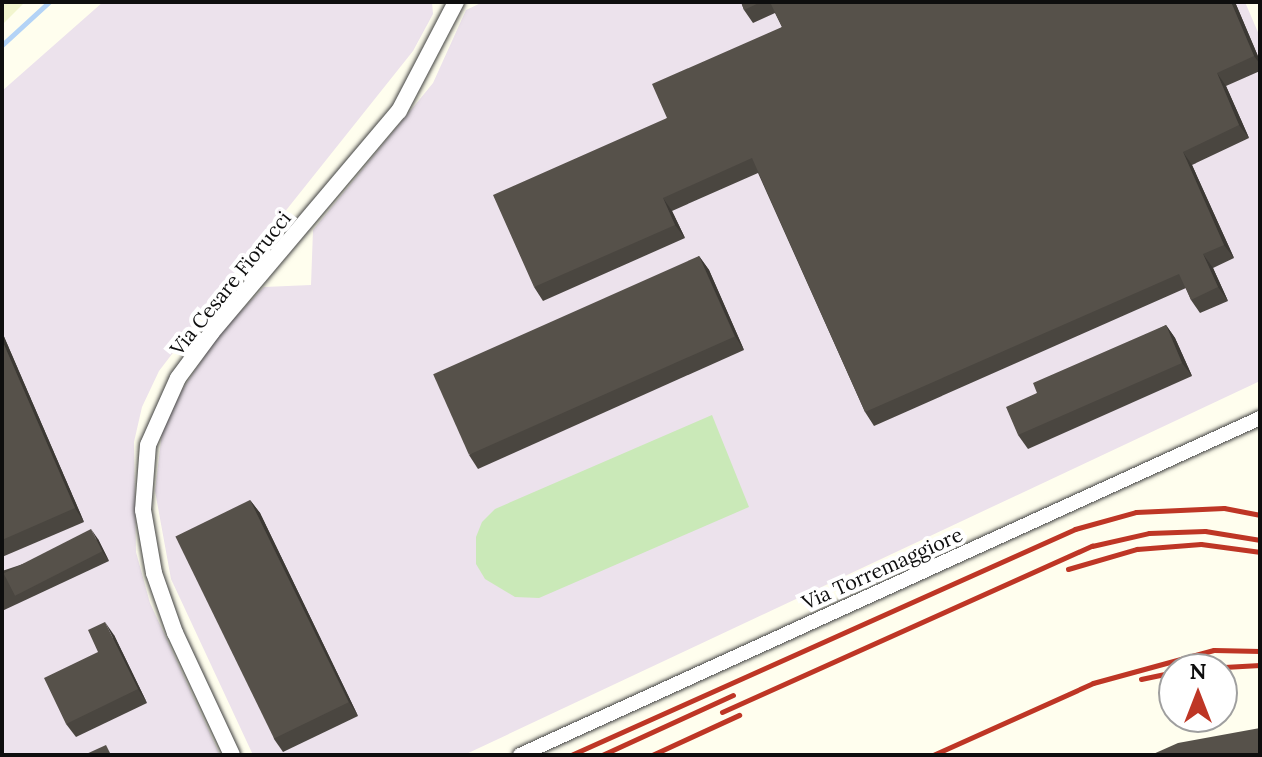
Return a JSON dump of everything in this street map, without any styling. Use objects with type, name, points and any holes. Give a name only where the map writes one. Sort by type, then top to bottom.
[{"type":"street","name":"Via Cesare Fiorucci","points":[[232,755],[175,633],[154,573],[143,510],[148,445],[178,378],[212,332],[399,111],[456,2]]},
{"type":"street","name":"Via Torremaggiore","points":[[520,755],[1260,418]]},
{"type":"shaded area","points":[[103,2],[432,2],[433,14],[413,51],[159,371],[142,407],[134,442],[136,552],[150,603],[220,755],[2,755],[2,91]]},
{"type":"shaded area","points":[[483,2],[1245,2],[1260,37],[1260,381],[464,755],[253,755],[171,579],[155,491],[162,432],[182,390],[219,334],[264,287],[311,285],[313,230],[433,83],[466,10]]},
{"type":"green space","points":[[2,2],[25,2],[2,25]]},
{"type":"green space","points":[[712,415],[749,507],[539,598],[515,597],[485,579],[476,564],[476,537],[482,522],[495,509]]},
{"type":"building","points":[[741,2],[761,2],[744,10]]},
{"type":"building","points":[[770,2],[1231,2],[1254,56],[1217,73],[1239,125],[1183,152],[1224,245],[1203,254],[1218,287],[1191,300],[1179,274],[865,412],[752,158],[663,198],[675,225],[534,287],[493,195],[667,118],[652,84],[782,27]]},
{"type":"building","points":[[699,256],[735,336],[469,455],[433,374]]},
{"type":"building","points":[[1166,325],[1182,363],[1018,435],[1006,407],[1037,393],[1033,383]]},
{"type":"building","points":[[2,340],[75,508],[2,540]]},
{"type":"building","points":[[250,500],[349,702],[274,739],[175,536]]},
{"type":"building","points":[[91,529],[102,551],[15,596],[4,573]]},
{"type":"building","points":[[105,622],[138,689],[66,724],[44,678],[98,652],[88,630]]},
{"type":"building","points":[[1260,728],[1260,755],[1151,755],[1178,743]]},
{"type":"building","points":[[106,745],[111,755],[84,755]]},
{"type":"waterway","points":[[2,45],[49,2]]},
{"type":"railway","points":[[571,755],[1075,529],[1136,512],[1224,508],[1260,515]]},
{"type":"railway","points":[[722,712],[1092,546],[1149,533],[1205,531],[1260,540]]},
{"type":"railway","points":[[1068,569],[1137,549],[1201,544],[1260,552]]},
{"type":"railway","points":[[933,755],[1093,683],[1214,650],[1260,651]]},
{"type":"railway","points":[[1238,666],[1260,665]]},
{"type":"railway","points":[[1141,679],[1158,675]]},
{"type":"railway","points":[[602,755],[733,695]]},
{"type":"railway","points":[[652,755],[739,715]]}]
